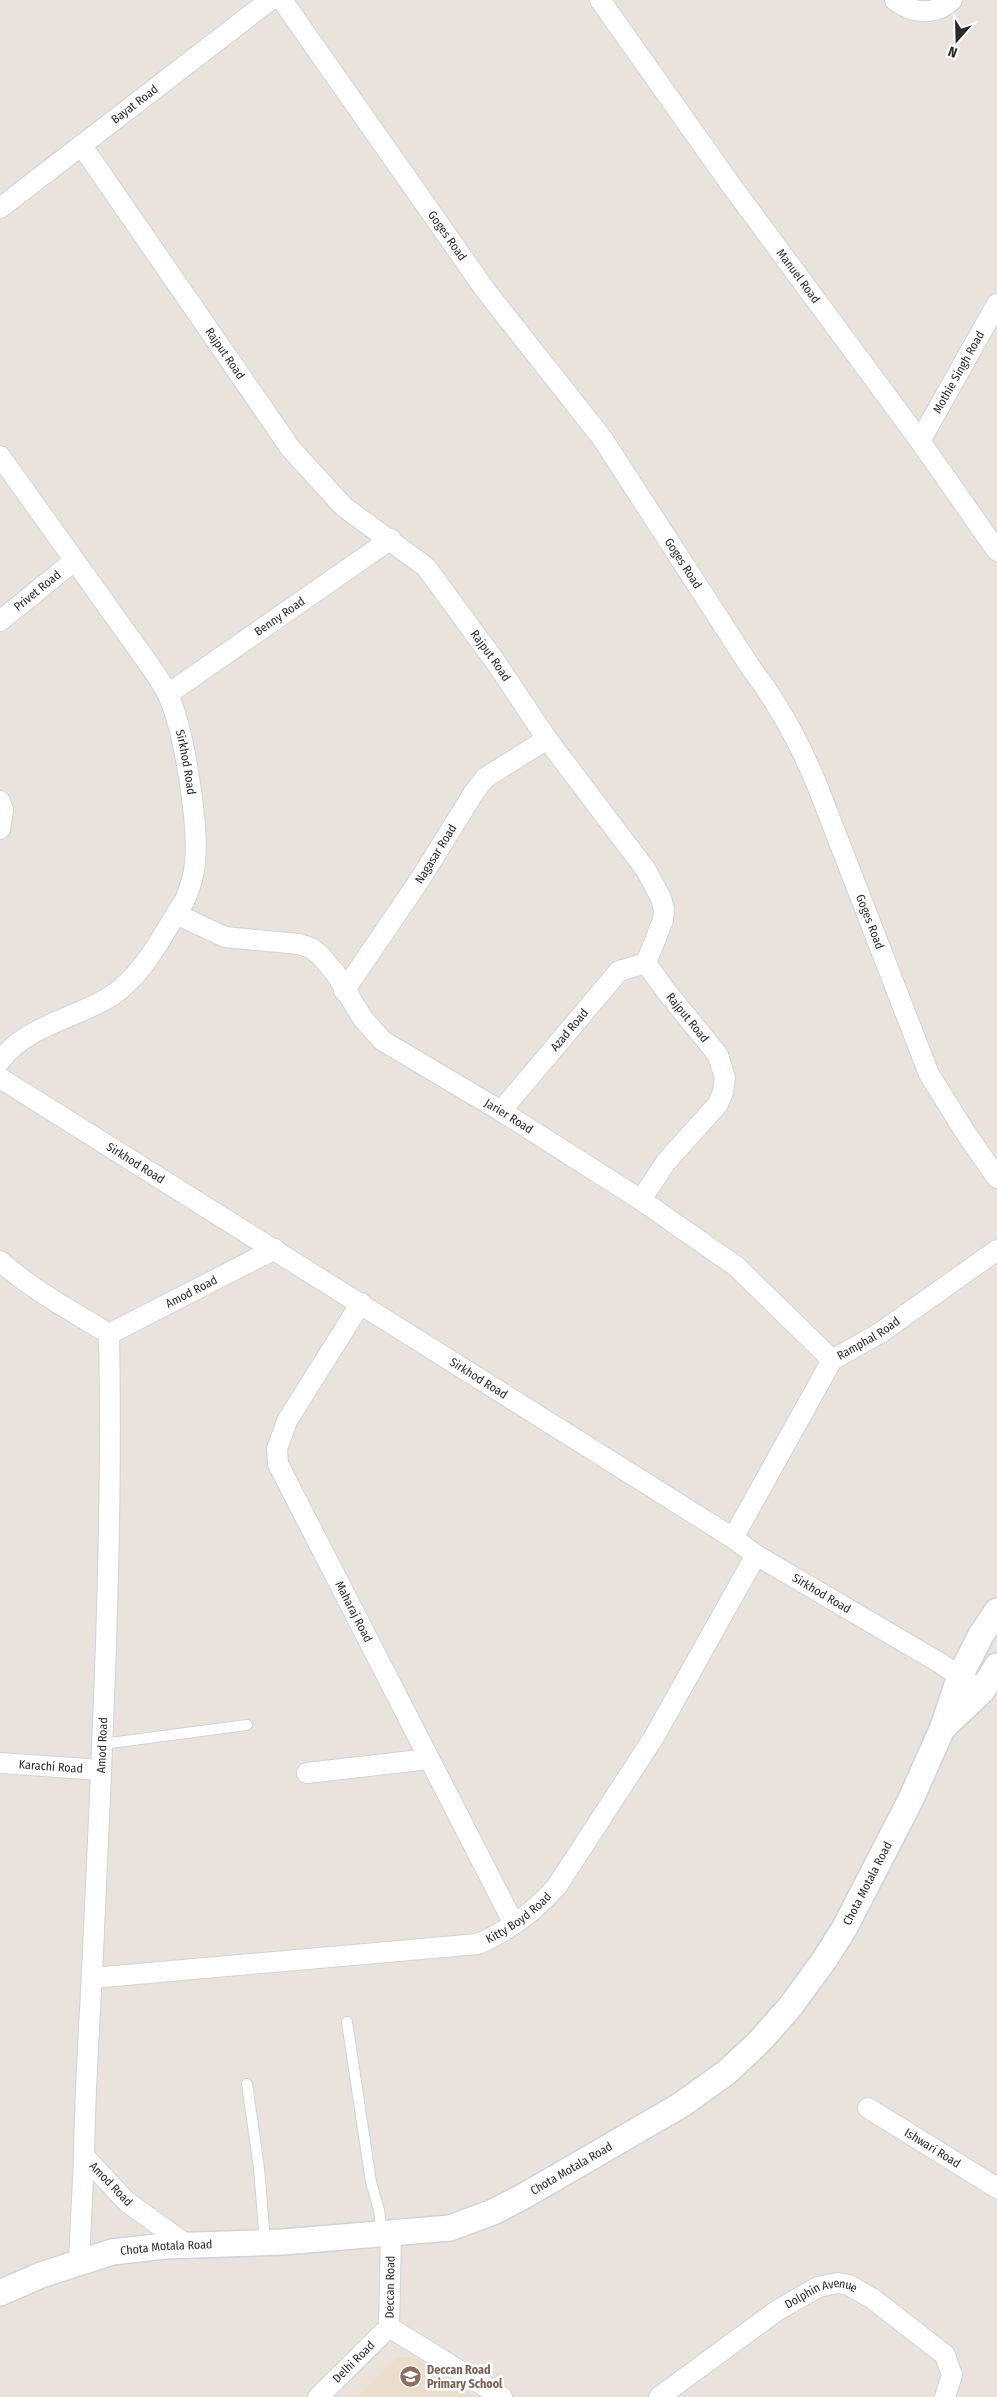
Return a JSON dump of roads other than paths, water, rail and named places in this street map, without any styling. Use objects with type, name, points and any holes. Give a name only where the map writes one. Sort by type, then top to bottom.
[{"type":"street","name":"Bayat Road","points":[[0,208],[270,0]]},
{"type":"street","name":"Goges Road","points":[[282,0],[486,291],[602,438],[753,671],[773,697],[801,748],[817,785],[929,1074],[948,1108],[997,1178]]},
{"type":"street","name":"Manuel Road","points":[[600,0],[731,185],[920,441],[997,551]]},
{"type":"street","points":[[895,0],[902,6],[915,10],[935,11],[948,3]]},
{"type":"street","name":"Rajput Road","points":[[82,146],[291,449],[344,507],[391,539],[426,567],[497,664],[547,740],[646,870],[661,898],[664,910],[663,920],[646,963],[666,991],[718,1055],[725,1078],[723,1092],[718,1104],[666,1162],[641,1200]]},
{"type":"street","name":"Mothie Singh Road","points":[[920,441],[997,304]]},
{"type":"street","name":"Sirkhod Road","points":[[0,456],[153,670],[168,694],[178,726],[196,838],[195,865],[191,887],[176,914],[132,979],[103,1000],[30,1035],[0,1061]]},
{"type":"street","name":"Benny Road","points":[[168,694],[391,539]]},
{"type":"street","name":"Privet Road","points":[[0,621],[74,561]]},
{"type":"street","name":"Nagasar Road","points":[[344,990],[419,881],[485,778],[547,740]]},
{"type":"street","points":[[0,801],[3,810],[0,829]]},
{"type":"street","name":"Jarier Road","points":[[176,914],[226,937],[299,944],[311,948],[328,964],[363,1019],[383,1041],[502,1111],[641,1200],[737,1267],[832,1360]]},
{"type":"street","name":"Azad Road","points":[[502,1111],[619,971],[646,963]]},
{"type":"street","name":"Sirkhod Road","points":[[0,1078],[275,1249],[733,1538],[756,1555],[960,1676],[982,1691]]},
{"type":"street","name":"Amod Road","points":[[79,2262],[102,1744],[111,1428],[109,1334],[275,1249]]},
{"type":"street","name":"Ramphal Road","points":[[733,1538],[832,1360],[880,1333],[997,1250]]},
{"type":"street","points":[[0,1261],[13,1273],[109,1334]]},
{"type":"street","name":"Maharaj Road","points":[[360,1303],[287,1421],[277,1449],[278,1464],[514,1924]]},
{"type":"street","name":"Kitty Boyd Road","points":[[92,1978],[478,1944],[497,1936],[540,1904],[557,1886],[604,1817],[654,1737],[756,1555]]},
{"type":"street","name":"Chota Motala Road","points":[[0,2293],[41,2275],[112,2252],[165,2246],[265,2243],[450,2228],[493,2212],[623,2140],[681,2105],[727,2072],[759,2042],[790,2007],[845,1927],[910,1801],[943,1727],[960,1676],[981,1635],[997,1611]]},
{"type":"street","name":"Chota Motala Road","points":[[943,1727],[982,1691],[997,1666]]},
{"type":"street","points":[[307,1774],[429,1759]]},
{"type":"street","name":"Karachi Road","points":[[4,1768],[101,1770]]},
{"type":"street","name":"Ishwari Road","points":[[868,2108],[997,2188]]},
{"type":"street","name":"Amod Road","points":[[84,2156],[127,2202],[187,2245]]},
{"type":"street","name":"Deccan Road","points":[[387,2234],[389,2327],[502,2397]]},
{"type":"street","name":"Dolphin Avenue","points":[[659,2397],[778,2310],[818,2287],[838,2283],[849,2284],[873,2299],[945,2355],[952,2375],[945,2397]]},
{"type":"street","name":"Delhi Road","points":[[318,2397],[389,2327]]},
{"type":"lane","points":[[102,1744],[247,1725]]},
{"type":"lane","points":[[347,2022],[371,2182],[387,2234]]},
{"type":"lane","points":[[247,2084],[259,2168],[265,2243]]},
{"type":"place","name":"Deccan Road Primary School","points":[[411,2377]]}]
